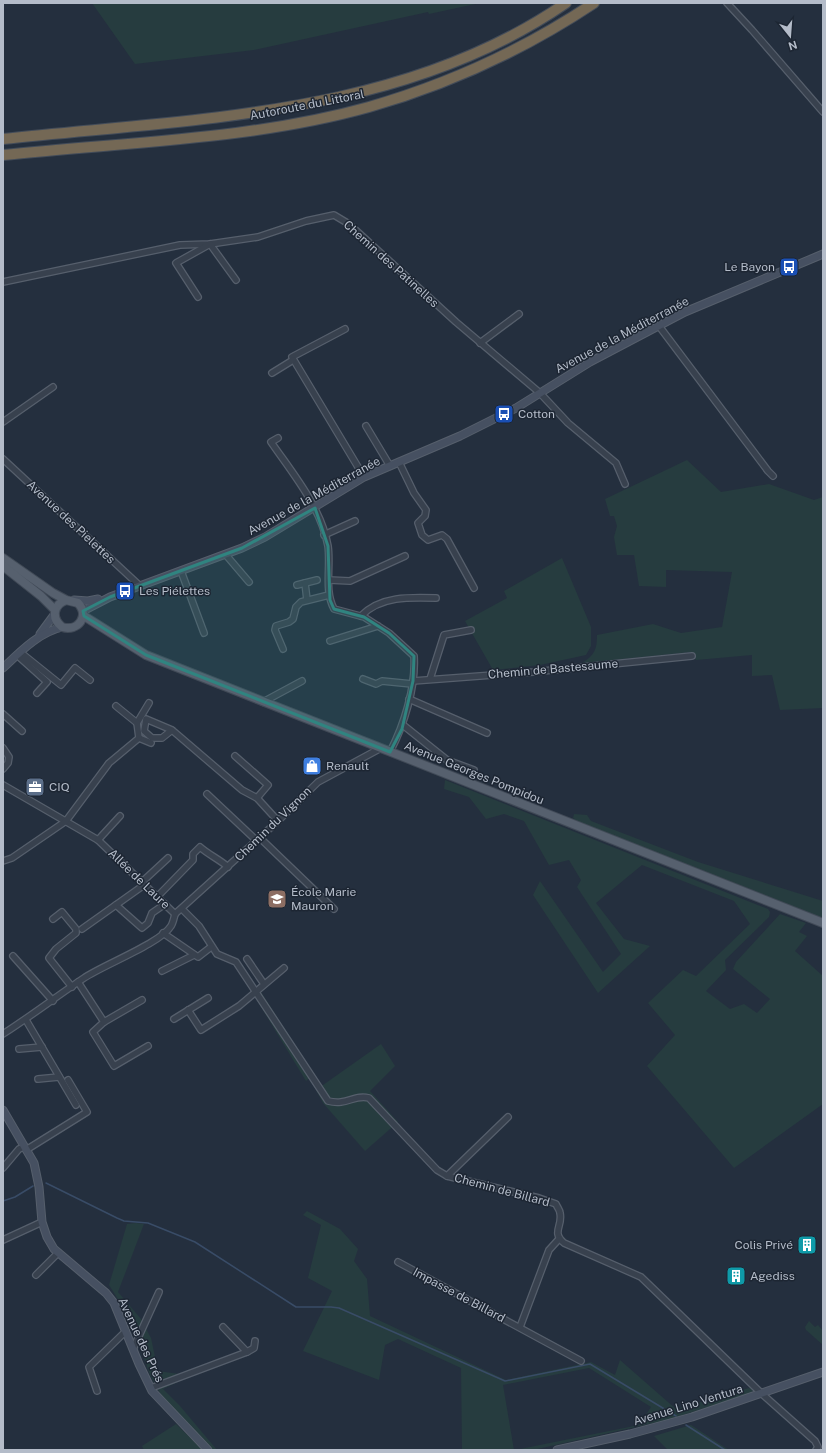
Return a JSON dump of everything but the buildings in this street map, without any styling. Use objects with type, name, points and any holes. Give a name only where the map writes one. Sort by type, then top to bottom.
[{"type":"highway","name":"Autoroute du Littoral","points":[[3,138],[170,124],[255,113],[316,102],[373,89],[460,60],[510,36],[566,3]]},
{"type":"highway","name":"Autoroute du Littoral","points":[[3,154],[239,131],[312,119],[368,107],[464,74],[512,51],[566,22],[594,3]]},
{"type":"main road","name":"Avenue de la Méditerranée","points":[[70,600],[88,601],[110,597],[226,555],[265,537],[364,477],[493,420],[590,362],[658,326],[727,293],[823,254]]},
{"type":"main road","points":[[3,558],[53,593],[78,603],[84,614],[78,625],[73,628],[62,627],[47,631],[37,637]]},
{"type":"main road","points":[[3,566],[41,596],[55,612],[58,623],[62,627]]},
{"type":"main road","name":"Avenue de la Méditerranée","points":[[84,614],[110,597]]},
{"type":"main road","points":[[3,668],[37,637],[55,612],[57,605],[70,600]]},
{"type":"main road","name":"Avenue Georges Pompidou","points":[[84,614],[119,640]]},
{"type":"main road","name":"Avenue Georges Pompidou","points":[[78,625],[90,628],[119,640],[146,655],[263,702],[823,923]]},
{"type":"main road","name":"Avenue des Prés","points":[[3,1110],[34,1163],[39,1187],[42,1222],[47,1237],[58,1253],[106,1293],[114,1303],[151,1388],[159,1400],[208,1450]]},
{"type":"main road","name":"Avenue Lino Ventura","points":[[557,1450],[630,1434],[692,1417],[823,1372]]},
{"type":"street","points":[[726,3],[752,30],[823,112]]},
{"type":"street","name":"Chemin des Patinelles","points":[[3,282],[180,245],[210,244],[258,237],[306,221],[334,215],[349,224],[480,343],[540,393],[568,422],[616,463],[625,484]]},
{"type":"street","points":[[198,297],[176,263],[210,244],[236,280]]},
{"type":"street","points":[[480,343],[519,314]]},
{"type":"street","points":[[658,326],[773,476]]},
{"type":"street","points":[[272,373],[345,329]]},
{"type":"street","points":[[293,359],[364,477]]},
{"type":"street","points":[[3,422],[53,387]]},
{"type":"street","points":[[366,426],[390,466]]},
{"type":"street","points":[[278,438],[271,442],[315,508],[328,546],[329,595],[334,609],[361,616],[389,633],[414,656],[413,682],[402,726],[390,752]]},
{"type":"street","name":"Avenue des Pielettes","points":[[3,459],[140,586]]},
{"type":"street","points":[[399,462],[414,493],[426,510],[425,516],[418,523],[422,536],[425,539],[431,540],[439,536],[444,537],[474,588]]},
{"type":"street","points":[[324,535],[355,521]]},
{"type":"street","points":[[226,555],[249,582]]},
{"type":"street","points":[[329,580],[350,581],[405,556]]},
{"type":"street","points":[[181,571],[204,633]]},
{"type":"street","points":[[297,585],[317,580]]},
{"type":"street","points":[[305,583],[307,600]]},
{"type":"street","points":[[283,649],[275,630],[276,626],[289,622],[293,619],[296,607],[301,602],[329,595]]},
{"type":"street","points":[[361,616],[367,609],[393,599],[411,597],[436,598]]},
{"type":"street","points":[[330,641],[378,626]]},
{"type":"street","points":[[430,679],[444,635],[471,630]]},
{"type":"street","points":[[19,654],[61,686],[76,668],[90,680]]},
{"type":"street","points":[[19,654],[48,682],[38,693]]},
{"type":"street","name":"Chemin de Bastesaume","points":[[362,679],[376,684],[382,681],[413,682],[430,679],[538,671],[692,656]]},
{"type":"street","points":[[263,702],[302,681]]},
{"type":"street","points":[[408,699],[487,733]]},
{"type":"street","points":[[139,738],[137,723],[149,703]]},
{"type":"street","points":[[116,706],[137,723]]},
{"type":"street","points":[[3,714],[22,731]]},
{"type":"street","points":[[172,730],[162,738],[152,738],[144,731],[144,724],[146,719],[172,730],[242,790],[257,798],[278,821]]},
{"type":"street","points":[[402,726],[447,760],[474,770]]},
{"type":"street","points":[[139,738],[151,743]]},
{"type":"street","points":[[3,861],[12,858],[66,821],[109,763],[139,738]]},
{"type":"street","points":[[3,748],[9,757],[8,763],[3,769]]},
{"type":"street","name":"Chemin du Vignon","points":[[175,914],[258,840],[318,782],[381,748]]},
{"type":"street","points":[[234,756],[268,785],[257,798]]},
{"type":"street","name":"Allée de Laure","points":[[3,785],[98,840],[175,914],[171,926],[163,933],[135,951],[78,982],[26,1020],[3,1034]]},
{"type":"street","points":[[207,794],[334,910]]},
{"type":"street","points":[[98,840],[120,816]]},
{"type":"street","points":[[157,897],[193,860],[193,854],[200,847],[211,856],[219,858],[228,867]]},
{"type":"street","points":[[82,929],[143,884],[168,858]]},
{"type":"street","points":[[116,905],[142,928],[148,923],[152,913],[165,904]]},
{"type":"street","name":"Chemin de Billard","points":[[182,909],[199,926],[217,954],[236,962],[328,1101],[339,1104],[362,1096],[369,1098],[437,1170],[447,1176],[539,1198],[556,1204],[560,1214],[557,1235],[560,1239]]},
{"type":"street","points":[[53,919],[62,912],[76,929],[76,933],[56,949],[49,958],[72,987]]},
{"type":"street","points":[[163,933],[180,946],[183,945],[198,957],[202,956],[211,946]]},
{"type":"street","points":[[162,971],[194,955]]},
{"type":"street","points":[[13,956],[53,1000]]},
{"type":"street","points":[[247,960],[264,984]]},
{"type":"street","points":[[188,1010],[201,1030],[239,1006],[284,968]]},
{"type":"street","points":[[78,982],[104,1022]]},
{"type":"street","points":[[174,1019],[208,998]]},
{"type":"street","points":[[142,1000],[104,1022],[93,1032],[114,1066],[148,1046]]},
{"type":"street","points":[[26,1020],[76,1105]]},
{"type":"street","points":[[19,1049],[42,1047]]},
{"type":"street","points":[[38,1079],[60,1077]]},
{"type":"street","points":[[3,1168],[19,1149],[25,1148],[88,1112],[68,1080]]},
{"type":"street","points":[[447,1176],[508,1117]]},
{"type":"street","points":[[3,1240],[42,1222]]},
{"type":"street","points":[[560,1239],[564,1243],[641,1276],[761,1393],[815,1441],[818,1447],[816,1450]]},
{"type":"street","name":"Impasse de Billard","points":[[520,1327],[549,1250],[560,1239]]},
{"type":"street","points":[[36,1275],[58,1253]]},
{"type":"street","name":"Impasse de Billard","points":[[398,1262],[581,1361]]},
{"type":"street","points":[[133,1349],[159,1292]]},
{"type":"street","points":[[223,1327],[247,1352]]},
{"type":"street","points":[[98,1391],[89,1367],[126,1331]]},
{"type":"street","points":[[151,1388],[247,1352],[254,1348],[255,1341]]},
{"type":"highlighted area","points":[[315,508],[328,546],[330,600],[334,609],[364,617],[389,633],[414,656],[413,681],[402,729],[390,752],[146,655],[84,616],[83,611],[110,597],[242,548]]},
{"type":"green space","points":[[92,3],[480,3],[429,14],[428,12],[254,50],[135,64]]},
{"type":"green space","points":[[687,460],[721,492],[769,484],[814,500],[823,497],[823,708],[780,710],[772,675],[752,676],[752,655],[696,660],[691,652],[582,663],[590,657],[594,651],[597,635],[653,624],[681,633],[722,627],[732,572],[666,570],[666,587],[639,586],[634,555],[617,555],[614,537],[617,526],[614,516],[610,516],[605,499]]},
{"type":"green space","points":[[562,558],[591,627],[591,646],[586,655],[540,665],[493,670],[465,621],[507,598],[504,591]]},
{"type":"green space","points":[[445,780],[768,909],[770,912],[769,917],[725,960],[726,970],[706,991],[730,1009],[744,1004],[757,1013],[770,999],[733,969],[736,962],[780,914],[806,923],[799,932],[807,936],[795,951],[823,976],[823,1104],[734,1168],[647,1066],[675,1035],[648,1003],[683,970],[696,976],[750,924],[734,901],[642,865],[596,903],[624,939],[650,946],[598,993],[533,895],[540,881],[603,972],[621,954],[577,887],[581,880],[569,860],[549,865],[524,821],[504,814],[486,819],[469,797],[444,789]]},
{"type":"green space","points":[[574,814],[587,815],[591,821],[698,862],[823,901],[823,918],[577,821],[573,818]]},
{"type":"green space","points":[[261,992],[314,1074],[306,1081],[255,997]]},
{"type":"green space","points":[[381,1044],[395,1066],[370,1091],[398,1122],[365,1151],[323,1103],[316,1090]]},
{"type":"green space","points":[[307,1211],[340,1229],[358,1249],[354,1261],[367,1279],[370,1316],[506,1380],[591,1362],[615,1375],[620,1360],[676,1409],[749,1388],[753,1390],[751,1393],[671,1419],[533,1450],[515,1450],[639,1425],[651,1407],[589,1368],[503,1385],[514,1450],[462,1450],[461,1368],[398,1339],[385,1345],[379,1380],[303,1351],[332,1291],[308,1278],[321,1225],[303,1215]]},
{"type":"green space","points":[[127,1224],[144,1224],[118,1292],[141,1319],[151,1338],[158,1371],[179,1374],[182,1380],[163,1389],[180,1406],[217,1450],[213,1450],[161,1395],[150,1375],[129,1317],[109,1285]]},
{"type":"green space","points":[[809,1321],[815,1327],[818,1325],[823,1331],[823,1345],[806,1330],[805,1327]]},
{"type":"green space","points":[[176,1424],[203,1450],[144,1450],[142,1446]]},
{"type":"green space","points":[[691,1425],[729,1450],[668,1450],[654,1436]]},
{"type":"waterway","points":[[46,1183],[124,1221],[148,1223],[195,1242],[296,1307],[339,1308],[505,1381],[590,1364],[676,1416]]},
{"type":"waterway","points":[[3,1201],[15,1197],[33,1186]]},
{"type":"waterway","points":[[686,1425],[725,1450]]},
{"type":"place","name":"Le Bayon","points":[[789,267]]},
{"type":"place","name":"Cotton","points":[[504,414]]},
{"type":"place","name":"Les Piélettes","points":[[125,591]]},
{"type":"place","name":"Renault","points":[[312,766]]},
{"type":"place","name":"CIQ","points":[[35,787]]},
{"type":"place","name":"École Marie Mauron","points":[[277,899]]},
{"type":"place","name":"Colis Privé","points":[[807,1245]]},
{"type":"place","name":"Agediss","points":[[736,1276]]}]
